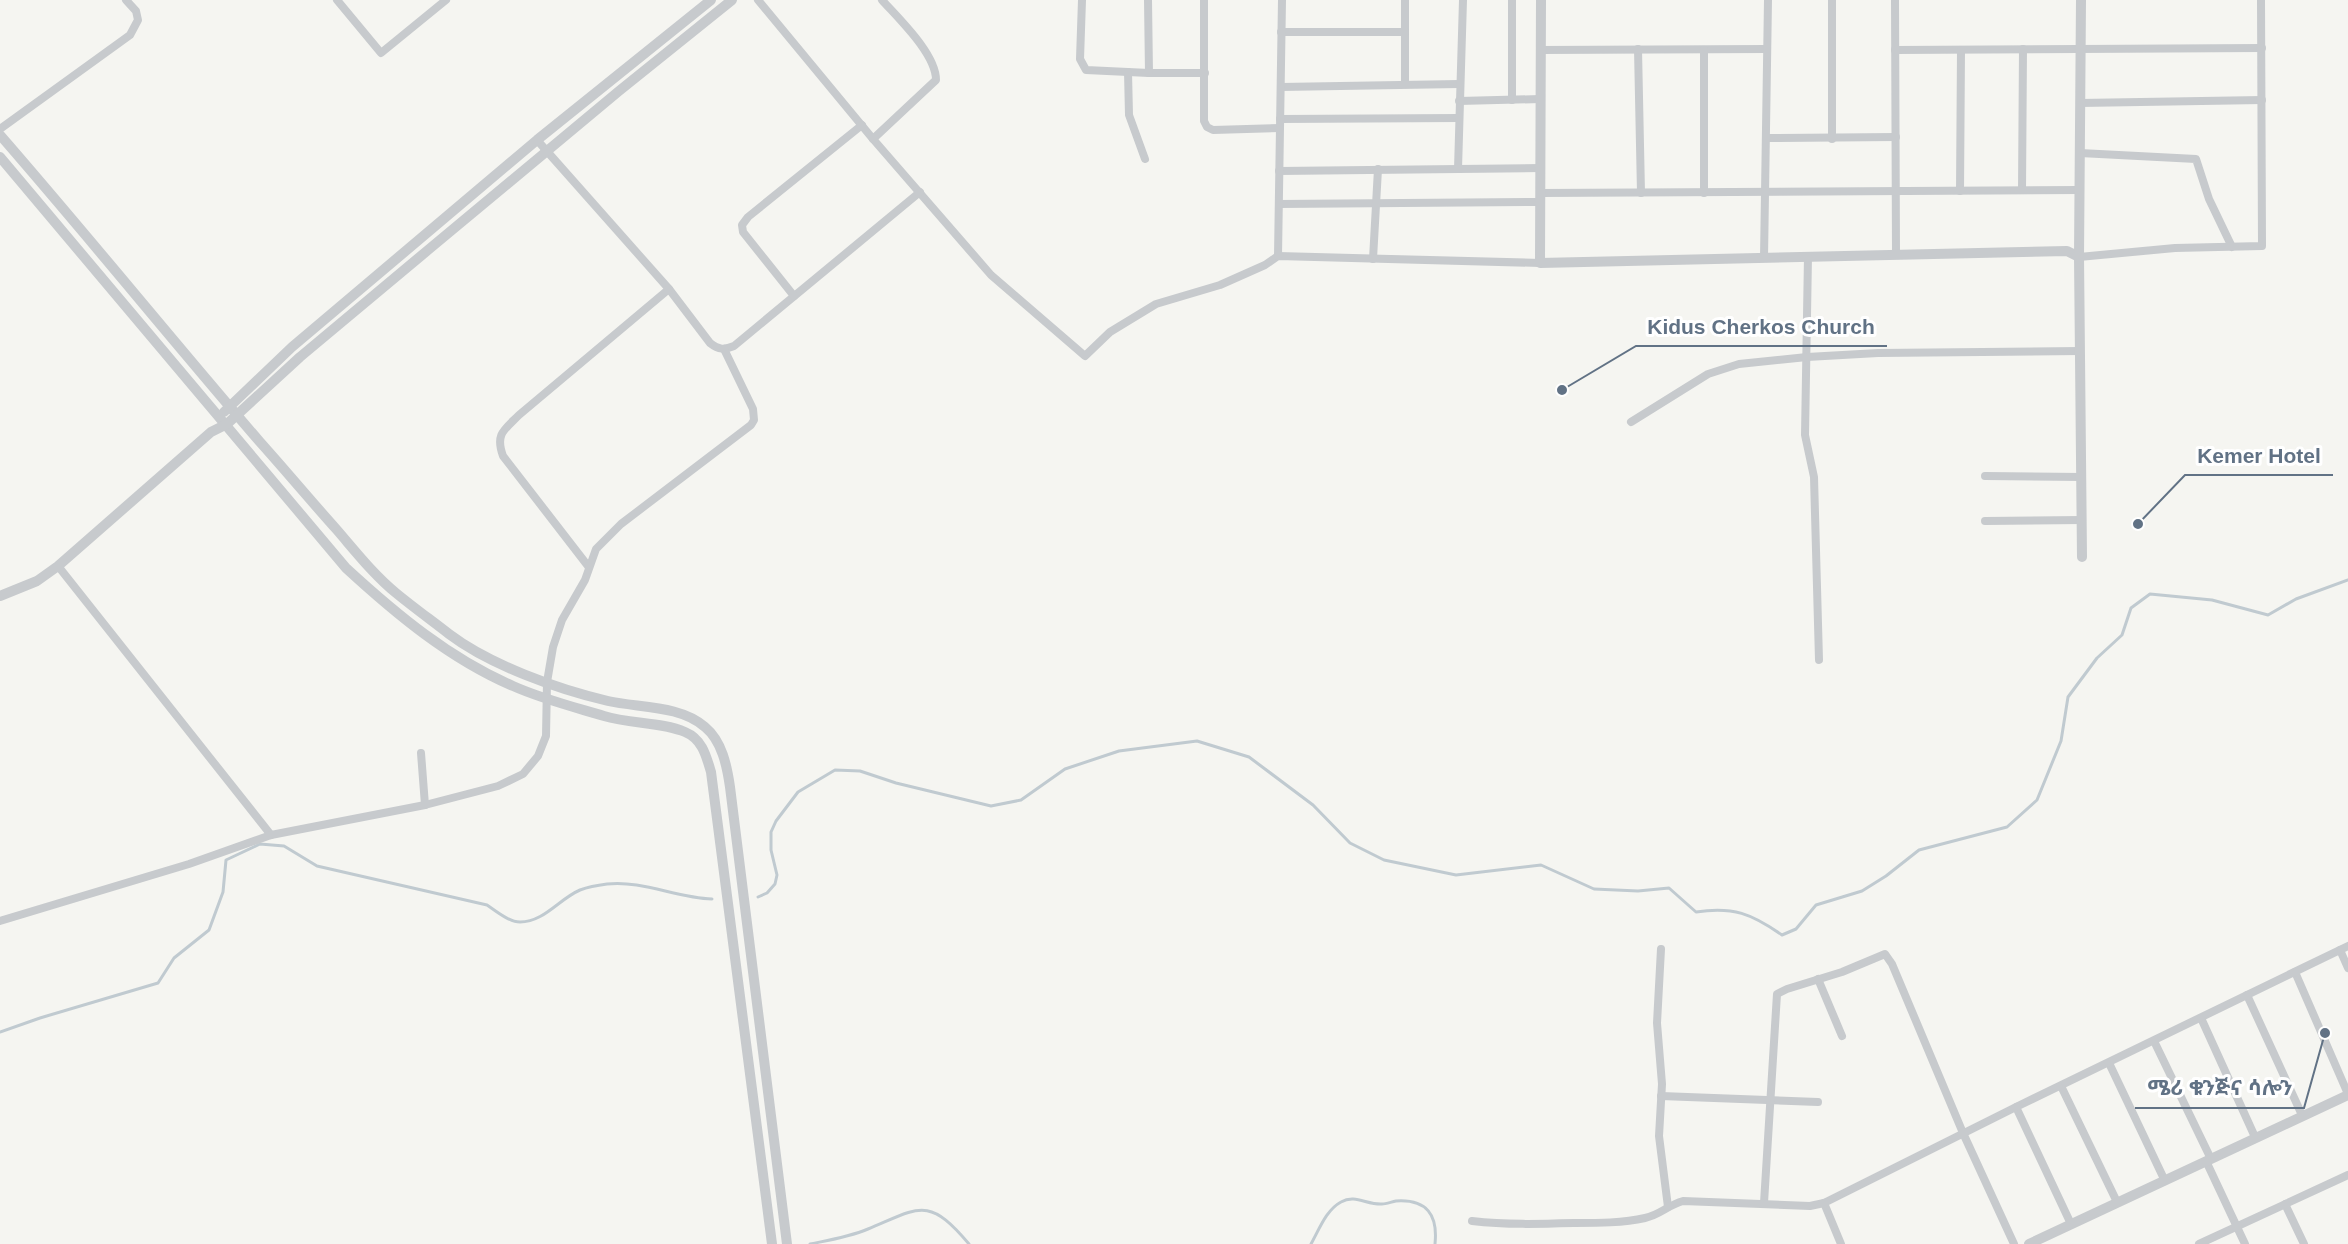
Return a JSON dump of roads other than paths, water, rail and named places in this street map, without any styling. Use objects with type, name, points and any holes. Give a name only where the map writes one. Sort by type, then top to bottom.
[{"type":"street","points":[[0,129],[130,35],[138,20],[136,11],[126,0]]},
{"type":"street","points":[[338,0],[381,53],[446,0]]},
{"type":"street","points":[[233,411],[292,347],[537,140],[711,0]]},
{"type":"street","points":[[0,596],[37,581],[58,566],[233,411],[732,0]]},
{"type":"street","points":[[758,0],[873,139],[991,275],[1085,356],[1110,332],[1156,304],[1220,285],[1265,265],[1278,256],[1540,263],[2067,251],[2079,257],[2175,248],[2262,246],[2261,0]]},
{"type":"street","points":[[873,139],[936,80],[934,66],[921,46],[882,0]]},
{"type":"street","points":[[1082,0],[1081,64],[1089,71],[1205,73]]},
{"type":"street","points":[[1148,0],[1149,73]]},
{"type":"street","points":[[1214,0],[1204,0],[1204,120],[1207,127],[1213,130],[1280,124],[1459,118]]},
{"type":"street","points":[[1278,256],[1282,0]]},
{"type":"street","points":[[1405,0],[1405,84]]},
{"type":"street","points":[[1458,169],[1463,0]]},
{"type":"street","points":[[1512,0],[1512,100]]},
{"type":"street","points":[[1540,263],[1541,0]]},
{"type":"street","points":[[1764,258],[1768,0]]},
{"type":"street","points":[[1832,0],[1832,139]]},
{"type":"street","points":[[1895,0],[1896,255]]},
{"type":"street","points":[[2081,0],[2079,257],[2082,557]]},
{"type":"street","points":[[1281,32],[1405,32]]},
{"type":"street","points":[[1895,50],[2262,48]]},
{"type":"street","points":[[1638,49],[1641,193]]},
{"type":"street","points":[[1540,50],[1767,49]]},
{"type":"street","points":[[2022,190],[2023,49]]},
{"type":"street","points":[[1704,50],[1704,193]]},
{"type":"street","points":[[1960,191],[1961,50]]},
{"type":"street","points":[[1128,72],[1129,115],[1145,159]]},
{"type":"street","points":[[610,82],[619,91]]},
{"type":"street","points":[[1281,87],[1459,84]]},
{"type":"street","points":[[1459,100],[1540,99]]},
{"type":"street","points":[[2080,103],[2262,99]]},
{"type":"street","points":[[794,296],[743,232],[742,225],[748,217],[862,125]]},
{"type":"street","points":[[0,135],[233,411],[369,567],[395,593],[452,636],[491,659],[547,682],[606,700],[693,718],[716,740],[727,770],[730,787],[787,1244]]},
{"type":"street","points":[[1767,138],[1896,137]]},
{"type":"street","points":[[537,140],[669,289],[710,343],[717,348],[724,349],[734,346],[920,192]]},
{"type":"street","points":[[2080,153],[2196,159],[2209,198],[2232,247]]},
{"type":"street","points":[[0,157],[346,568],[378,597],[425,635],[513,687],[610,718],[686,732],[696,738],[706,754],[711,772],[772,1244]]},
{"type":"street","points":[[1279,171],[1540,168]]},
{"type":"street","points":[[1373,259],[1378,169]]},
{"type":"street","points":[[1279,204],[1375,204],[1641,193],[2079,190]]},
{"type":"street","points":[[419,242],[428,250]]},
{"type":"street","points":[[1808,256],[1805,435],[1814,477],[1819,660]]},
{"type":"street","points":[[588,566],[503,456],[499,444],[501,434],[519,415],[669,289]]},
{"type":"street","points":[[345,304],[352,315]]},
{"type":"street","points":[[292,347],[300,357]]},
{"type":"street","points":[[0,921],[189,864],[271,835],[425,805],[498,786],[523,774],[538,756],[546,736],[547,682],[553,647],[562,620],[585,580],[588,566],[596,549],[621,524],[752,425],[753,409],[724,349]]},
{"type":"street","points":[[1631,422],[1708,374],[1739,364],[1807,357],[1937,352],[2080,351]]},
{"type":"street","points":[[1985,476],[2081,477]]},
{"type":"street","points":[[1985,521],[2082,520]]},
{"type":"street","points":[[58,566],[271,835]]},
{"type":"street","points":[[421,753],[425,805]]},
{"type":"street","points":[[1472,1221],[1504,1225],[1592,1223],[1642,1219],[1662,1213],[1668,1207],[1683,1201],[1810,1206],[1824,1203],[2344,948],[2348,968]]},
{"type":"street","points":[[1661,949],[1657,1023],[1661,1066],[1659,1137],[1668,1207]]},
{"type":"street","points":[[1764,1203],[1777,994],[1887,955],[1963,1133],[2014,1244]]},
{"type":"street","points":[[2029,1244],[2348,1094],[2295,972]]},
{"type":"street","points":[[1818,980],[1842,1036]]},
{"type":"street","points":[[2247,995],[2302,1115]]},
{"type":"street","points":[[2201,1018],[2255,1137]]},
{"type":"street","points":[[2154,1041],[2245,1244]]},
{"type":"street","points":[[2109,1063],[2165,1181]]},
{"type":"street","points":[[2061,1086],[2117,1203]]},
{"type":"street","points":[[1661,1096],[1818,1102]]},
{"type":"street","points":[[2016,1107],[2071,1224]]},
{"type":"street","points":[[760,1150],[774,1147]]},
{"type":"street","points":[[2199,1244],[2348,1175]]},
{"type":"street","points":[[1824,1203],[1841,1244]]},
{"type":"street","points":[[2285,1204],[2304,1244]]},
{"type":"waterway","points":[[758,897],[767,893],[775,884],[777,875],[771,850],[771,832],[776,821],[798,792],[835,770],[860,771],[896,783],[991,806],[1021,800],[1065,769],[1119,751],[1197,741],[1249,757],[1313,805],[1350,843],[1384,860],[1456,875],[1541,865],[1594,889],[1638,891],[1669,888],[1696,912],[1721,910],[1742,913],[1782,935],[1796,929],[1816,905],[1862,891],[1886,876],[1919,850],[2007,827],[2037,800],[2061,741],[2068,697],[2097,658],[2122,635],[2131,608],[2150,594],[2212,600],[2268,615],[2296,599],[2348,580]]},
{"type":"waterway","points":[[0,1032],[158,983],[174,958],[209,930],[223,892],[226,860],[260,844],[284,846],[317,866],[487,905],[516,922],[537,918],[580,890],[607,884],[620,883],[712,899]]},
{"type":"waterway","points":[[1311,1244],[1331,1210],[1341,1202],[1351,1199],[1377,1204],[1407,1201],[1423,1206],[1435,1225],[1435,1244]]},
{"type":"waterway","points":[[810,1244],[854,1234],[922,1210],[943,1218],[969,1244]]},
{"type":"place","name":"Kidus Cherkos Church","points":[[1562,390]]},
{"type":"place","name":"Kemer Hotel","points":[[2138,524]]},
{"type":"place","name":"ሜሪ ቁንጅና ሳሎን","points":[[2325,1033]]}]
